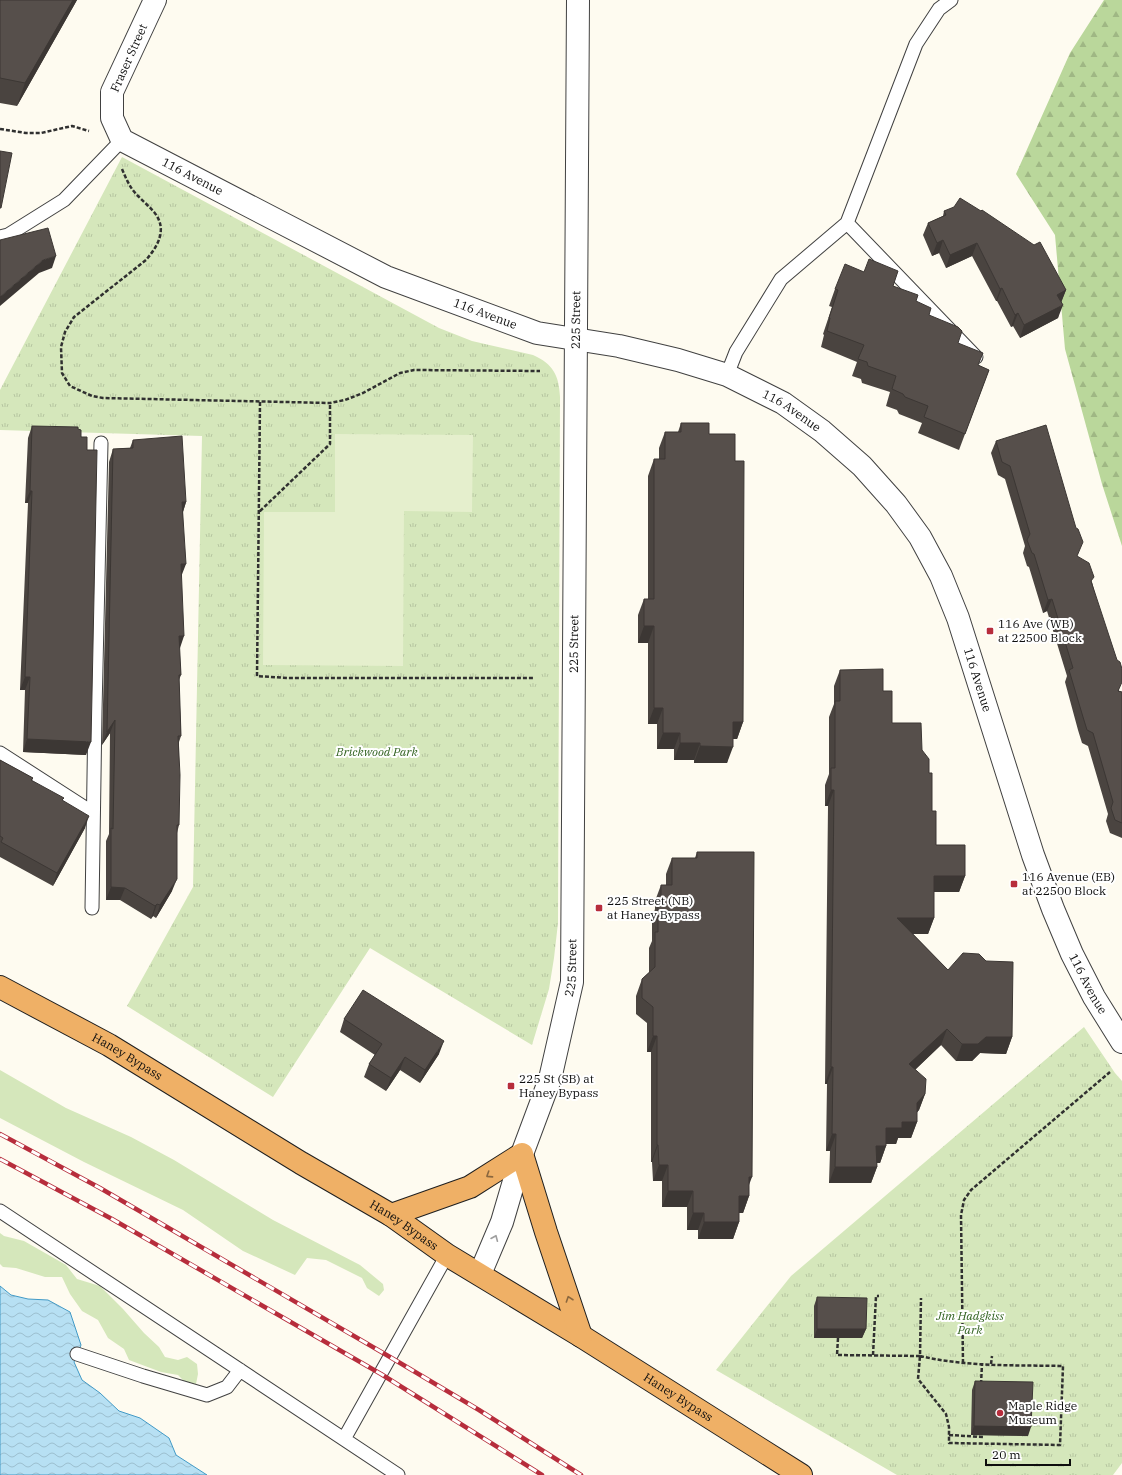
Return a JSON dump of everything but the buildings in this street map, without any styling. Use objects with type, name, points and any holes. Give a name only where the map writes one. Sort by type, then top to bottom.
[{"type":"highway","name":"Haney Bypass","points":[[0,987],[109,1046],[301,1164],[391,1215],[447,1255],[581,1336],[801,1475]]},
{"type":"highway","points":[[391,1215],[470,1187],[522,1154],[546,1232],[581,1336]]},
{"type":"street","name":"Fraser Street","points":[[122,140],[112,118],[112,92],[155,0]]},
{"type":"street","name":"225 Street","points":[[480,1274],[502,1222],[522,1154],[550,1079],[572,982],[578,0]]},
{"type":"street","name":"116 Avenue","points":[[122,140],[386,277],[536,333],[619,346],[671,358],[727,375],[783,403],[822,431],[862,466],[896,504],[920,537],[941,576],[958,618],[1033,855],[1053,909],[1072,954],[1094,997],[1122,1042]]},
{"type":"lane","points":[[727,375],[736,352],[781,279],[847,223],[916,44],[938,9],[951,0]]},
{"type":"lane","points":[[0,237],[8,235],[64,200],[122,140]]},
{"type":"lane","points":[[847,223],[976,357]]},
{"type":"lane","points":[[92,908],[101,443]]},
{"type":"lane","points":[[0,753],[93,813]]},
{"type":"lane","points":[[0,1212],[398,1475]]},
{"type":"lane","points":[[344,1439],[447,1255]]},
{"type":"lane","points":[[77,1354],[207,1395],[227,1387],[240,1370]]},
{"type":"path","points":[[0,129],[26,133],[41,133],[72,126],[122,140]]},
{"type":"path","points":[[121,166],[133,189],[155,214],[161,225],[160,238],[155,249],[146,260],[74,317],[65,332],[60,347],[62,373],[70,386],[81,392],[104,398],[330,403],[345,400],[363,393],[400,373],[414,370],[540,372]]},
{"type":"path","points":[[260,402],[257,676],[287,678],[534,678]]},
{"type":"path","points":[[260,511],[330,444],[330,403]]},
{"type":"path","points":[[963,1363],[961,1215],[964,1200],[971,1190],[1110,1072]]},
{"type":"path","points":[[873,1355],[876,1296],[880,1296]]},
{"type":"path","points":[[838,1338],[838,1355],[920,1356],[941,1361],[963,1363],[1063,1366],[1060,1444],[950,1443],[948,1419],[946,1414],[918,1378],[920,1356],[921,1298]]},
{"type":"path","points":[[992,1356],[992,1364]]},
{"type":"path","points":[[981,1390],[982,1364]]},
{"type":"path","points":[[950,1435],[983,1437],[983,1435]]},
{"type":"green space","points":[[1104,0],[1122,0],[1122,546],[1102,484],[1065,349],[1055,235],[1016,174],[1070,53]]},
{"type":"green space","name":"Brickwood Park","points":[[122,157],[439,328],[472,341],[533,355],[546,362],[554,371],[558,382],[560,397],[558,923],[549,989],[532,1045],[370,948],[273,1097],[127,1006],[193,887],[202,436],[0,430],[0,390]]},
{"type":"green space","points":[[335,434],[473,435],[472,512],[404,511],[403,666],[263,665],[264,512],[335,512]]},
{"type":"green space","name":"Jim Hadgkiss Park","points":[[1084,1027],[1122,1081],[1122,1463],[1113,1475],[897,1475],[716,1370],[791,1276]]},
{"type":"green space","points":[[0,1070],[66,1108],[131,1137],[174,1160],[273,1220],[360,1265],[383,1284],[384,1290],[379,1296],[367,1288],[362,1278],[326,1260],[307,1258],[295,1275],[243,1251],[183,1210],[84,1162],[0,1118]]},
{"type":"green space","points":[[0,1233],[4,1236],[24,1241],[66,1265],[77,1279],[100,1286],[159,1347],[165,1357],[178,1360],[187,1357],[197,1364],[198,1374],[196,1384],[184,1381],[178,1375],[161,1372],[129,1360],[124,1349],[108,1338],[98,1320],[82,1311],[70,1294],[62,1277],[45,1277],[16,1268],[3,1267],[0,1264]]},
{"type":"water","points":[[0,1286],[11,1295],[28,1299],[48,1300],[70,1312],[81,1345],[74,1362],[82,1380],[100,1393],[119,1411],[140,1418],[169,1438],[176,1455],[207,1475],[0,1475]]},
{"type":"railway","points":[[0,1134],[100,1188],[390,1357],[479,1410],[581,1475]]},
{"type":"railway","points":[[0,1159],[112,1219],[381,1374],[542,1475]]},
{"type":"place","name":"116 Ave (WB) at 22500 Block","points":[[990,631]]},
{"type":"place","name":"116 Avenue (EB) at 22500 Block","points":[[1014,884]]},
{"type":"place","name":"225 Street (NB) at Haney Bypass","points":[[599,908]]},
{"type":"place","name":"225 St (SB) at Haney Bypass","points":[[511,1086]]},
{"type":"place","name":"Maple Ridge Museum","points":[[1000,1413]]}]
